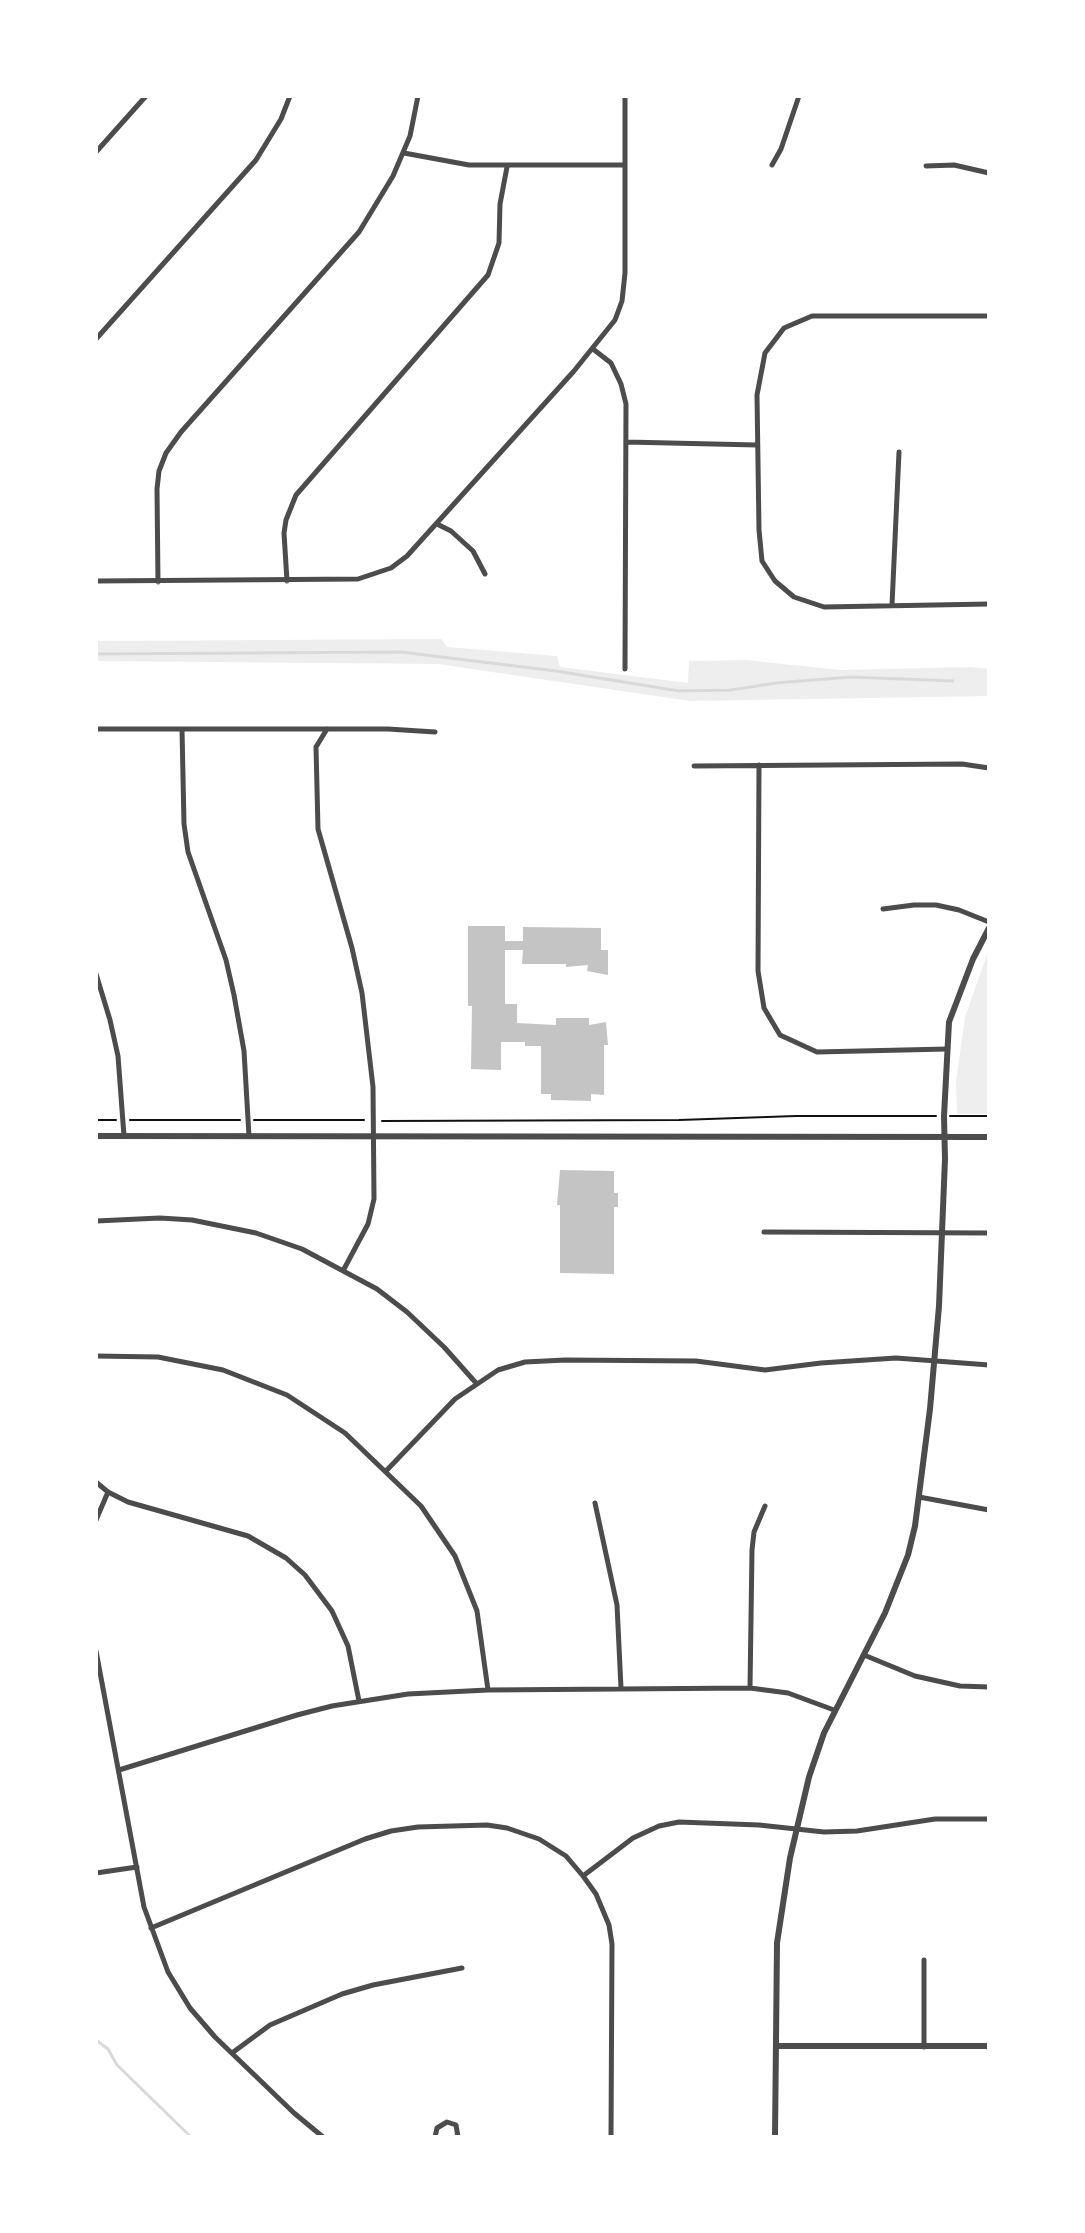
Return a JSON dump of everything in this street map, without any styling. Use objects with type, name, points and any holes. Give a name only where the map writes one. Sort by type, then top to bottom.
[{"type":"street","points":[[96,152],[146,96]]},
{"type":"street","points":[[96,339],[256,160],[276,130],[290,96]]},
{"type":"street","points":[[158,582],[157,489],[159,471],[166,453],[181,432],[359,232],[378,204],[403,152],[418,96]]},
{"type":"street","points":[[96,581],[358,579],[377,574],[407,556],[611,329],[622,301],[625,96]]},
{"type":"street","points":[[772,165],[785,140],[799,96]]},
{"type":"street","points":[[403,152],[450,163],[507,167],[625,165]]},
{"type":"street","points":[[926,166],[954,165],[989,173]]},
{"type":"street","points":[[287,581],[284,533],[296,495],[488,275],[499,243],[500,204],[507,167]]},
{"type":"street","points":[[989,316],[812,316],[784,328],[765,353],[757,395],[759,530],[762,561],[775,581],[794,597],[824,607],[989,604]]},
{"type":"street","points":[[593,349],[611,363],[626,404],[625,669]]},
{"type":"street","points":[[626,442],[757,445]]},
{"type":"street","points":[[892,605],[899,452]]},
{"type":"street","points":[[437,524],[451,531],[473,551],[485,574]]},
{"type":"street","points":[[96,729],[435,732]]},
{"type":"street","points":[[182,729],[184,824],[196,876],[226,960],[234,995],[244,1051],[249,1136]]},
{"type":"street","points":[[327,729],[316,747],[318,829],[362,993],[370,1050],[374,1121],[374,1199],[371,1215],[344,1269]]},
{"type":"street","points":[[694,766],[962,764],[989,768]]},
{"type":"street","points":[[759,765],[758,971],[764,1008],[780,1035],[817,1052],[947,1049]]},
{"type":"street","points":[[775,2137],[777,1943],[796,1830],[809,1777],[834,1710],[864,1655],[908,1555],[919,1497],[935,1360],[949,1022],[989,925],[959,910],[936,905],[883,909]]},
{"type":"street","points":[[96,974],[118,1056],[124,1136]]},
{"type":"street","points":[[96,1136],[989,1137]]},
{"type":"street","points":[[96,1221],[160,1218],[224,1225],[288,1243],[344,1269],[377,1289],[435,1337],[476,1383]]},
{"type":"street","points":[[764,1232],[989,1233]]},
{"type":"street","points":[[96,1356],[158,1357],[191,1362],[253,1380],[315,1411],[345,1433],[421,1506],[461,1569],[477,1611],[488,1690]]},
{"type":"street","points":[[386,1471],[455,1399],[476,1383],[507,1367],[542,1360],[696,1361],[765,1370],[858,1359],[935,1360],[989,1365]]},
{"type":"street","points":[[96,1482],[108,1492],[138,1506],[248,1536],[286,1558],[305,1575],[332,1611],[348,1646],[359,1701]]},
{"type":"street","points":[[96,1520],[108,1492]]},
{"type":"street","points":[[919,1497],[989,1510]]},
{"type":"street","points":[[595,1503],[617,1605],[621,1688]]},
{"type":"street","points":[[750,1688],[752,1550],[754,1532],[765,1506]]},
{"type":"street","points":[[96,1651],[137,1867],[151,1928],[162,1959],[185,2001],[203,2024],[294,2113],[323,2137]]},
{"type":"street","points":[[864,1655],[915,1676],[960,1686],[989,1687]]},
{"type":"street","points":[[119,1770],[297,1715],[408,1694],[488,1690],[750,1688],[788,1693],[834,1710]]},
{"type":"street","points":[[583,1876],[646,1831],[679,1822],[857,1831],[935,1819],[989,1819]]},
{"type":"street","points":[[151,1928],[365,1839],[418,1827],[487,1825],[529,1834],[558,1850],[583,1876],[606,1916],[611,1935],[611,2137]]},
{"type":"street","points":[[96,1873],[137,1867]]},
{"type":"street","points":[[924,1960],[924,2047]]},
{"type":"street","points":[[232,2053],[270,2025],[342,1994],[462,1968]]},
{"type":"street","points":[[776,2046],[989,2046]]},
{"type":"street","points":[[435,2137],[437,2128],[447,2122],[456,2125],[458,2137]]},
{"type":"path","points":[[96,1120],[679,1120],[796,1116],[989,1116]]},
{"type":"shaded area","points":[[441,639],[447,647],[557,656],[560,667],[688,683],[689,661],[746,660],[840,670],[971,667],[989,669],[989,696],[690,701],[438,664],[96,661],[96,641]]},
{"type":"shaded area","points":[[989,949],[989,1114],[957,1114],[956,1082],[965,1017]]},
{"type":"building","points":[[468,926],[505,926],[505,941],[523,941],[523,927],[601,928],[601,950],[608,950],[608,975],[587,971],[588,965],[522,964],[523,950],[505,950],[505,1004],[517,1004],[517,1023],[556,1025],[556,1018],[589,1018],[589,1025],[606,1022],[608,1045],[604,1045],[604,1095],[591,1094],[591,1101],[551,1100],[551,1094],[541,1094],[541,1046],[525,1046],[525,1042],[501,1042],[501,1070],[471,1069]]},
{"type":"building","points":[[560,1170],[614,1171],[614,1193],[618,1193],[618,1207],[614,1207],[614,1274],[560,1273],[560,1205],[557,1205]]},
{"type":"waterway","points":[[96,654],[401,652],[556,671],[679,691],[731,690],[851,677],[953,681]]},
{"type":"waterway","points":[[96,2040],[108,2049],[117,2065],[191,2137]]}]
